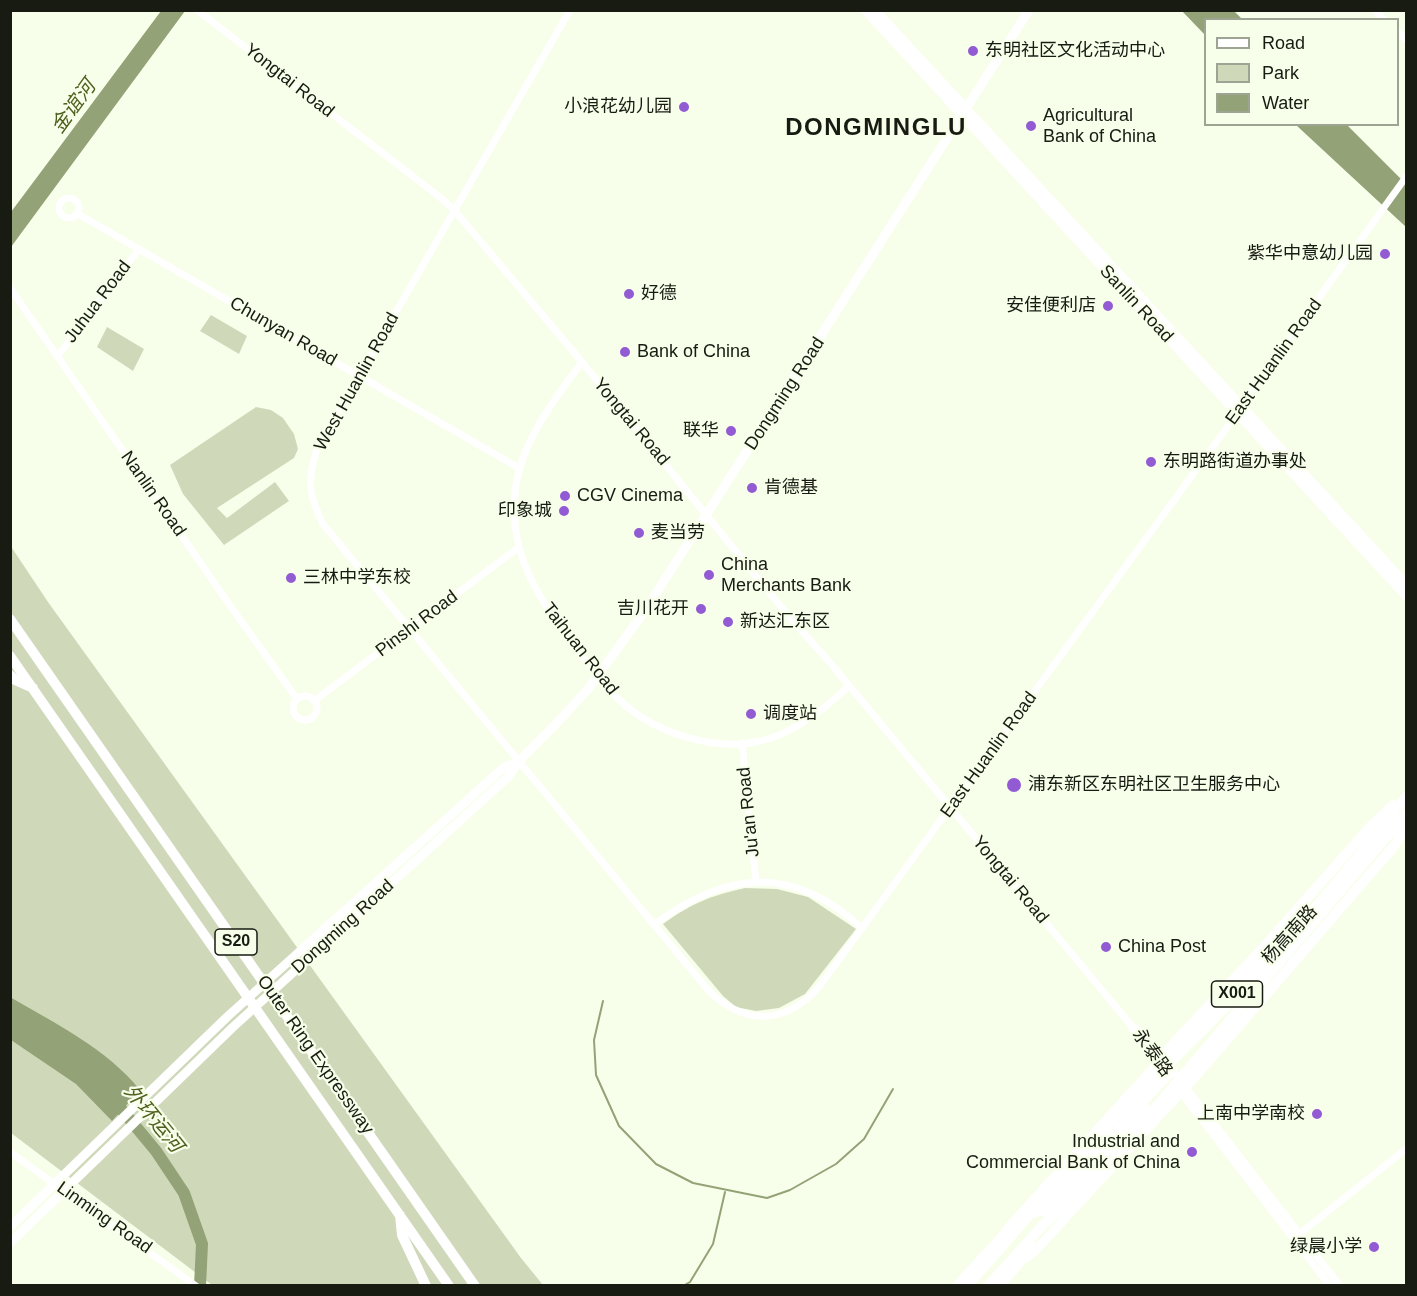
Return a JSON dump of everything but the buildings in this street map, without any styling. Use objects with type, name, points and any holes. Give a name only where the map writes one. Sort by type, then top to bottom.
[{"type":"highway","name":"Outer Ring Expressway","points":[[10,619],[476,1286]]},
{"type":"highway","name":"Outer Ring Expressway","points":[[10,656],[449,1286]]},
{"type":"highway","points":[[10,675],[15,680],[33,688]]},
{"type":"highway","points":[[1162,1060],[1215,1000],[1230,988],[1371,826],[1407,791]]},
{"type":"highway","name":"杨高南路","points":[[967,1286],[1031,1214],[1055,1179],[1235,996],[1334,885],[1407,797]]},
{"type":"highway","name":"杨高南路","points":[[988,1286],[1043,1225],[1075,1197],[1132,1135],[1407,814]]},
{"type":"highway","points":[[1183,1088],[1395,845],[1407,824]]},
{"type":"highway","points":[[957,1286],[1055,1179]]},
{"type":"highway","points":[[999,1286],[1075,1197]]},
{"type":"highway","points":[[400,1215],[402,1235],[426,1286]]},
{"type":"main road","name":"Sanlin Road","points":[[865,10],[964,112],[1407,596]]},
{"type":"main road","name":"Sanlin Road","points":[[875,10],[964,112]]},
{"type":"main road","name":"Dongming Road","points":[[10,1243],[232,1028],[508,777],[519,761],[568,711],[597,676],[644,612],[708,514],[1029,10]]},
{"type":"main road","name":"Sanlin Road","points":[[1239,410],[1407,584]]},
{"type":"main road","name":"Dongming Road","points":[[10,1227],[227,1017],[503,768],[519,761]]},
{"type":"main road","name":"X001","points":[[1183,1088],[1407,824]]},
{"type":"main road","name":"X001","points":[[1055,1179],[1145,1077],[1230,988]]},
{"type":"main road","points":[[1021,1261],[1035,1251],[1170,1105],[1183,1088],[1162,1060]]},
{"type":"main road","name":"杨高南路","points":[[1031,1214],[1042,1210],[1172,1075]]},
{"type":"main road","name":"杨高南路","points":[[1043,1225],[1047,1216],[1172,1075]]},
{"type":"street","name":"Yongtai Road","points":[[197,10],[454,210],[708,514],[786,613],[1130,1024]]},
{"type":"street","name":"West Huanlin Road","points":[[519,761],[323,524],[310,495],[310,472],[317,449],[570,10]]},
{"type":"street","name":"East Huanlin Road","points":[[519,761],[720,1002],[733,1010],[762,1017],[788,1011],[810,998],[1407,177]]},
{"type":"street","name":"Chunyan Road","points":[[78,214],[519,468]]},
{"type":"street","name":"Juhua Road","points":[[58,356],[139,249]]},
{"type":"street","name":"Nanlin Road","points":[[10,288],[297,699]]},
{"type":"street","name":"Taihuan Road","points":[[582,362],[545,415],[526,451],[519,468],[514,504],[519,547],[532,583],[544,604],[597,676],[625,706],[675,735],[693,740],[742,743],[776,737],[795,728],[814,716],[849,686]]},
{"type":"street","name":"Pinshi Road","points":[[314,701],[519,547]]},
{"type":"street","points":[[306,696],[314,701],[315,714],[312,718],[303,720],[295,716],[292,707],[297,699],[306,696]]},
{"type":"street","name":"Ju'an Road","points":[[742,743],[756,882]]},
{"type":"street","points":[[655,924],[697,897],[728,886],[756,882],[783,884],[818,896],[838,908],[862,928]]},
{"type":"street","name":"永泰路","points":[[1130,1024],[1140,1031],[1162,1060]]},
{"type":"street","name":"永泰路","points":[[1183,1088],[1297,1236]]},
{"type":"street","points":[[1297,1236],[1407,1149]]},
{"type":"street","name":"Linming Road","points":[[10,1152],[196,1286]]},
{"type":"street","points":[[1297,1236],[1330,1286]]},
{"type":"street","points":[[1297,1236],[1340,1286]]},
{"type":"green space","points":[[211,315],[247,336],[239,354],[200,331]]},
{"type":"green space","points":[[107,327],[144,349],[133,371],[97,347]]},
{"type":"green space","points":[[256,407],[271,410],[283,418],[294,434],[298,449],[294,458],[217,508],[227,518],[275,482],[289,501],[224,545],[183,494],[170,465]]},
{"type":"green space","points":[[10,545],[48,602],[521,1258],[543,1285],[212,1285],[11,1133]]},
{"type":"green space","points":[[745,888],[777,889],[808,897],[856,929],[805,994],[779,1008],[756,1011],[736,1007],[723,996],[663,924],[702,901]]},
{"type":"water","points":[[161,11],[185,11],[11,247],[11,212]]},
{"type":"water","points":[[1182,11],[1234,11],[1241,18],[1204,18],[1204,34]]},
{"type":"water","points":[[1297,126],[1348,126],[1406,184],[1406,227]]},
{"type":"water","points":[[10,997],[96,1049],[127,1075],[140,1090],[112,1121],[76,1084],[11,1040]]},
{"type":"waterway","points":[[603,1001],[594,1040],[596,1075],[619,1126],[656,1164],[693,1183],[767,1198],[790,1190],[836,1164],[864,1139],[893,1089]]},
{"type":"waterway","name":"外环运河","points":[[112,1098],[156,1151],[184,1193],[202,1244],[200,1286]]},
{"type":"waterway","points":[[683,1286],[690,1282],[713,1244],[725,1192]]},
{"type":"place","name":"东明社区文化活动中心","points":[[973,51]]},
{"type":"place","name":"小浪花幼儿园","points":[[684,107]]},
{"type":"place","name":"Agricultural Bank of China","points":[[1031,126]]},
{"type":"place","name":"紫华中意幼儿园","points":[[1385,254]]},
{"type":"place","name":"好德","points":[[629,294]]},
{"type":"place","name":"安佳便利店","points":[[1108,306]]},
{"type":"place","name":"Bank of China","points":[[625,352]]},
{"type":"place","name":"联华","points":[[731,431]]},
{"type":"place","name":"东明路街道办事处","points":[[1151,462]]},
{"type":"place","name":"肯德基","points":[[752,488]]},
{"type":"place","name":"CGV Cinema","points":[[565,496]]},
{"type":"place","name":"印象城","points":[[564,511]]},
{"type":"place","name":"麦当劳","points":[[639,533]]},
{"type":"place","name":"China Merchants Bank","points":[[709,575]]},
{"type":"place","name":"三林中学东校","points":[[291,578]]},
{"type":"place","name":"吉川花开","points":[[701,609]]},
{"type":"place","name":"新达汇东区","points":[[728,622]]},
{"type":"place","name":"调度站","points":[[751,714]]},
{"type":"place","name":"浦东新区东明社区卫生服务中心","points":[[1014,785]]},
{"type":"place","name":"China Post","points":[[1106,947]]},
{"type":"place","name":"上南中学南校","points":[[1317,1114]]},
{"type":"place","name":"Industrial and Commercial Bank of China","points":[[1192,1152]]},
{"type":"place","name":"绿晨小学","points":[[1374,1247]]},
{"type":"district","name":"DONGMINGLU","points":[[876,128]]},
{"type":"water label","name":"金谊河","points":[[74,107]]}]
